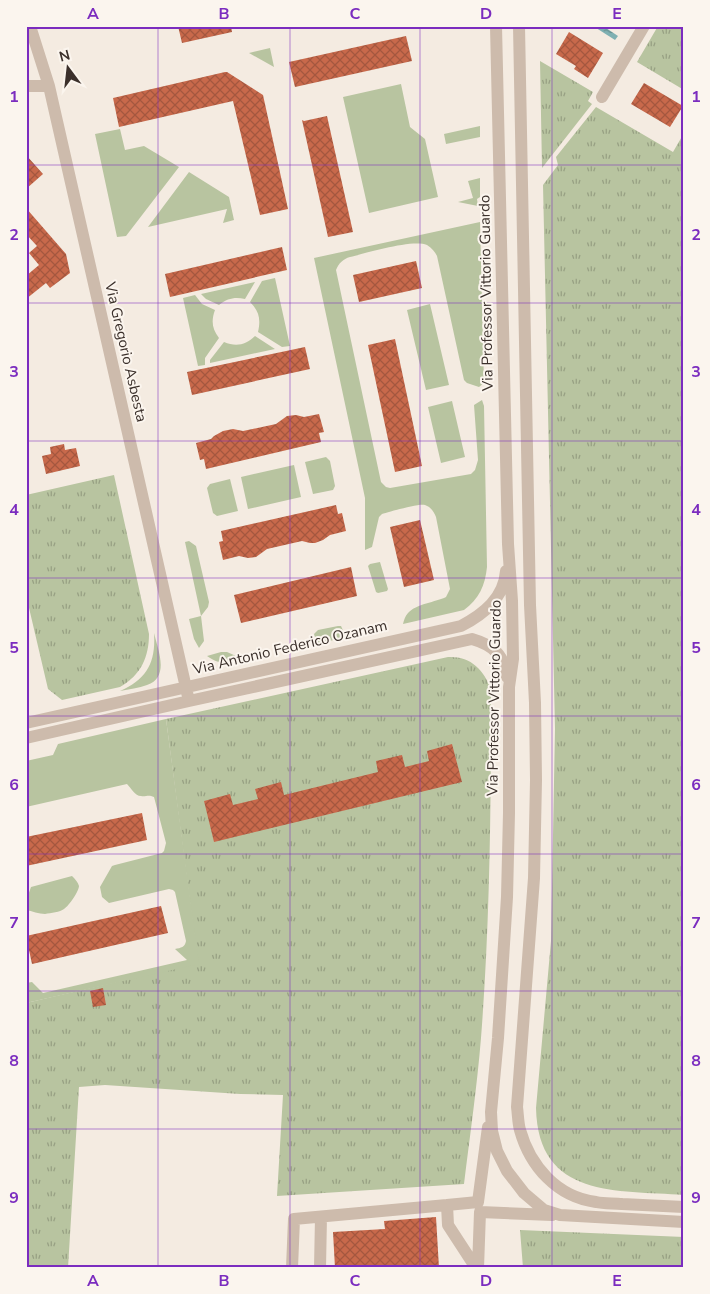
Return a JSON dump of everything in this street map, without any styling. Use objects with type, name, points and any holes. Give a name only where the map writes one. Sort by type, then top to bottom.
[{"type":"street","name":"Via Gregorio Asbesta","points":[[30,26],[49,86],[189,701]]},
{"type":"street","name":"Via Professor Vittorio Guardo","points":[[496,26],[508,544],[512,601],[513,659],[509,687],[507,897],[491,1112],[492,1131],[497,1151],[507,1171],[524,1193],[544,1210],[560,1215],[684,1222]]},
{"type":"street","points":[[519,26],[530,618],[535,703],[536,780],[534,878],[517,1107],[519,1128],[534,1162],[548,1178],[566,1192],[595,1202],[684,1207]]},
{"type":"street","points":[[602,97],[644,26]]},
{"type":"street","points":[[26,86],[49,86]]},
{"type":"street","name":"Via Antonio Federico Ozanam","points":[[26,723],[461,626],[475,619],[490,607],[500,593],[506,579],[508,544]]},
{"type":"street","name":"Via Antonio Federico Ozanam","points":[[26,738],[472,639],[490,646],[500,654],[506,667],[509,687]]},
{"type":"street","points":[[292,1268],[294,1219],[478,1202],[491,1112]]},
{"type":"street","points":[[447,1205],[448,1226],[477,1268]]},
{"type":"street","points":[[477,1268],[480,1212],[560,1215]]},
{"type":"street","points":[[320,1268],[321,1217]]},
{"type":"green space","points":[[658,26],[684,26],[684,90],[637,62]]},
{"type":"green space","points":[[270,48],[274,67],[249,53]]},
{"type":"green space","points":[[540,61],[593,92],[588,101],[592,104],[542,168]]},
{"type":"green space","points":[[401,84],[410,127],[425,139],[438,197],[369,213],[343,97]]},
{"type":"green space","points":[[596,107],[673,152],[684,133],[684,1195],[608,1189],[586,1184],[566,1174],[551,1159],[540,1138],[536,1108],[551,941],[555,729],[543,185],[558,165],[556,157]]},
{"type":"green space","points":[[480,126],[480,137],[446,144],[444,134]]},
{"type":"green space","points":[[120,129],[125,150],[144,146],[179,167],[126,236],[117,237],[95,134]]},
{"type":"green space","points":[[189,172],[229,197],[234,220],[223,223],[227,209],[148,227]]},
{"type":"green space","points":[[480,178],[478,206],[458,202],[473,198],[468,181]]},
{"type":"green space","points":[[480,222],[484,383],[479,387],[464,380],[437,256],[430,247],[427,245],[411,244],[378,250],[345,259],[336,270],[381,482],[386,487],[390,488],[471,474],[475,470],[478,460],[474,405],[482,400],[484,406],[487,567],[483,586],[474,601],[464,610],[403,624],[406,615],[412,610],[446,597],[450,589],[436,517],[431,508],[425,505],[382,514],[379,517],[372,547],[365,550],[365,498],[314,258]]},
{"type":"green space","points":[[275,278],[290,346],[282,347],[258,332],[258,316],[250,302],[262,281]]},
{"type":"green space","points":[[255,282],[245,299],[232,299],[219,305],[206,299],[201,294]]},
{"type":"green space","points":[[195,295],[202,304],[215,310],[213,325],[219,338],[205,358],[205,365],[198,366],[183,298]]},
{"type":"green space","points":[[430,304],[449,385],[426,390],[407,310]]},
{"type":"green space","points":[[255,336],[275,349],[210,363],[210,360],[224,342],[241,344]]},
{"type":"green space","points":[[452,401],[465,457],[441,463],[428,407]]},
{"type":"green space","points":[[326,457],[330,461],[335,486],[333,490],[313,494],[305,462]]},
{"type":"green space","points":[[294,465],[301,497],[248,509],[241,477]]},
{"type":"green space","points":[[114,475],[149,634],[149,642],[142,665],[133,677],[120,687],[62,700],[48,689],[26,595],[26,495]]},
{"type":"green space","points":[[230,479],[238,511],[217,516],[213,513],[207,488],[210,484]]},
{"type":"green space","points":[[189,541],[196,546],[209,602],[208,607],[201,616],[185,542]]},
{"type":"green space","points":[[380,562],[388,589],[378,593],[376,592],[368,566]]},
{"type":"green space","points":[[201,616],[204,641],[199,648],[194,639],[189,619]]},
{"type":"green space","points":[[341,626],[346,637],[317,644],[314,634],[318,630]]},
{"type":"green space","points":[[154,633],[161,662],[158,676],[147,685],[120,691],[137,681],[148,668],[153,653]]},
{"type":"green space","points":[[227,652],[245,660],[230,663],[217,661],[207,656]]},
{"type":"green space","points":[[448,657],[463,659],[475,665],[484,676],[491,690],[489,864],[484,994],[478,1075],[464,1184],[277,1196],[283,1095],[105,1085],[79,1087],[68,1268],[26,1268],[26,1003],[198,963],[166,719]]},
{"type":"green space","points":[[166,719],[199,964],[26,1003],[26,983],[32,982],[43,993],[187,960],[175,949],[185,945],[186,941],[173,890],[169,889],[109,903],[102,897],[100,887],[112,866],[164,851],[166,843],[154,797],[139,796],[127,784],[26,807],[26,761],[53,755],[58,744]]},
{"type":"green space","points":[[72,876],[78,883],[79,888],[71,902],[64,909],[45,914],[26,910],[26,901],[31,887]]},
{"type":"green space","points":[[520,1230],[684,1237],[684,1268],[523,1268]]},
{"type":"water","points":[[593,26],[603,26],[618,36],[615,40]]},
{"type":"building","points":[[178,26],[231,26],[232,32],[182,43]]},
{"type":"building","points":[[569,32],[603,53],[588,78],[574,69],[576,66],[556,54]]},
{"type":"building","points":[[406,36],[412,61],[295,87],[289,62]]},
{"type":"building","points":[[225,72],[263,95],[288,209],[260,215],[233,101],[119,127],[113,98]]},
{"type":"building","points":[[644,83],[683,106],[670,127],[631,104]]},
{"type":"building","points":[[327,116],[353,232],[328,237],[302,120]]},
{"type":"building","points":[[26,155],[43,174],[26,189]]},
{"type":"building","points":[[26,208],[66,254],[70,273],[50,288],[46,283],[26,299],[26,276],[39,265],[29,253],[37,246],[26,234]]},
{"type":"building","points":[[282,247],[287,270],[170,297],[165,274]]},
{"type":"building","points":[[416,261],[422,288],[359,302],[353,275]]},
{"type":"building","points":[[395,339],[422,466],[395,472],[368,345]]},
{"type":"building","points":[[305,347],[310,369],[192,395],[187,372]]},
{"type":"building","points":[[319,414],[324,432],[319,433],[321,442],[206,469],[204,459],[200,460],[196,443],[211,439],[223,431],[233,429],[243,431],[276,424],[287,416],[296,415],[304,417]]},
{"type":"building","points":[[64,444],[65,450],[76,448],[80,466],[46,474],[42,456],[51,454],[50,447]]},
{"type":"building","points":[[336,505],[338,514],[342,513],[346,531],[330,535],[315,543],[302,541],[267,549],[256,557],[239,556],[223,560],[219,542],[223,541],[221,531]]},
{"type":"building","points":[[420,520],[434,580],[404,587],[390,527]]},
{"type":"building","points":[[351,567],[357,596],[241,623],[234,595]]},
{"type":"building","points":[[452,744],[462,782],[214,842],[204,801],[230,794],[233,805],[258,799],[255,789],[281,782],[284,795],[378,772],[376,761],[402,755],[405,767],[429,761],[427,751]]},
{"type":"building","points":[[142,813],[147,840],[26,866],[26,837]]},
{"type":"building","points":[[161,906],[168,933],[32,964],[26,936]]},
{"type":"building","points":[[103,988],[106,1005],[93,1007],[90,991]]},
{"type":"building","points":[[436,1217],[439,1268],[335,1268],[333,1232],[385,1229],[384,1221]]}]
